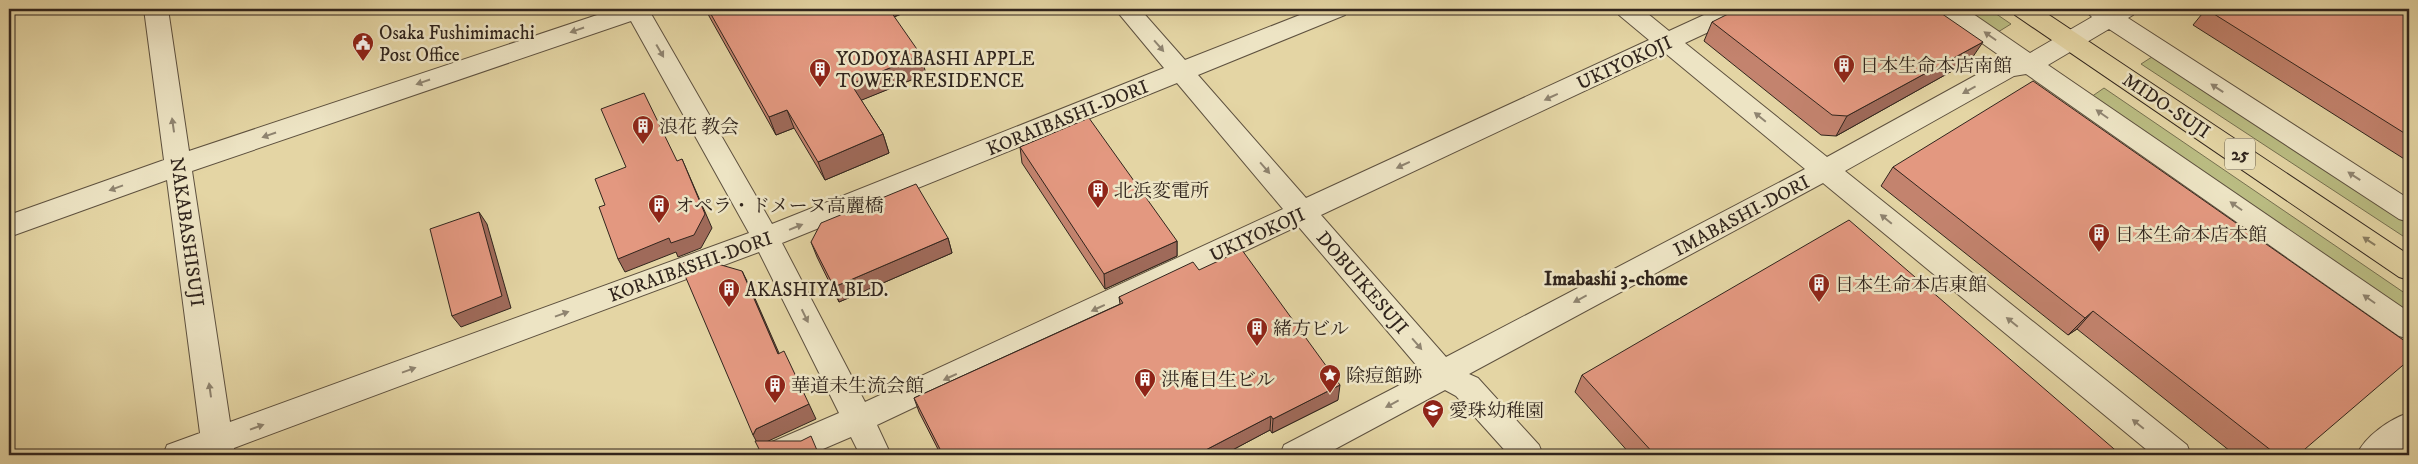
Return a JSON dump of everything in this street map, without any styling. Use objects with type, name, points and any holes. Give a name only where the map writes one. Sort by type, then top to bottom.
[{"type":"highway","name":"MIDO-SUJI","points":[[2023,9],[2409,269]]},
{"type":"street","name":"NAKABASHISUJI","points":[[156,9],[218,448]]},
{"type":"street","points":[[9,226],[637,9],[766,238],[876,455]]},
{"type":"street","name":"DOBUIKESUJI","points":[[1127,9],[1444,376],[1467,387],[1528,455]]},
{"type":"street","name":"KORAIBASHI-DORI","points":[[178,455],[218,448],[766,238],[1337,9]]},
{"type":"street","points":[[1627,9],[2176,455]]},
{"type":"street","name":"UKIYOKOJI","points":[[776,455],[857,420],[1737,9]]},
{"type":"street","points":[[1950,9],[2409,327]]},
{"type":"street","points":[[2110,12],[2409,212]]},
{"type":"street","name":"IMABASHI-DORI","points":[[1295,455],[1444,376],[1462,362],[1826,170],[2007,68],[2030,64],[2070,40],[2110,12]]},
{"type":"street","points":[[2372,455],[2409,426]]},
{"type":"green space","points":[[1964,9],[1989,9],[2011,24],[1998,32]]},
{"type":"green space","points":[[2155,55],[2409,220],[2409,240],[2141,64]]},
{"type":"green space","points":[[2104,88],[2409,296],[2409,317],[2091,97]]},
{"type":"building","name":"YODOYABASHI APPLE TOWER RESIDENCE","points":[[708,9],[889,9],[921,55],[851,84],[883,134],[818,162],[787,110],[769,117]]},
{"type":"building","name":"日本生命本店南館","points":[[1738,9],[1935,9],[1983,42],[1847,116],[1832,115],[1712,22]]},
{"type":"building","points":[[2206,9],[2409,9],[2409,136]]},
{"type":"building","name":"日本生命本店本館","points":[[2033,81],[2409,344],[2409,360],[2298,455],[2277,455],[2093,311],[2085,318],[1893,167]]},
{"type":"building","points":[[644,93],[677,161],[682,159],[705,214],[694,235],[671,243],[669,238],[618,259],[599,207],[605,205],[595,179],[626,167],[601,109]]},
{"type":"building","name":"北浜変電所","points":[[1089,118],[1177,241],[1104,274],[1020,147]]},
{"type":"building","points":[[916,184],[948,238],[834,287],[811,242],[821,223]]},
{"type":"building","points":[[479,212],[502,296],[452,316],[430,229]]},
{"type":"building","name":"日本生命本店東館","points":[[1849,220],[2121,455],[1655,455],[1582,375]]},
{"type":"building","points":[[1242,250],[1340,385],[1273,419],[1271,416],[1196,455],[943,455],[914,398],[1123,303],[1119,297],[1193,262],[1199,270]]},
{"type":"building","points":[[697,258],[742,271],[778,354],[784,351],[809,404],[756,429],[753,435],[680,264]]},
{"type":"building","points":[[811,436],[819,455],[762,455],[755,441],[801,441]]},
{"type":"place","name":"Osaka Fushimimachi Post Office","points":[[363,62]]},
{"type":"place","name":"日本生命本店南館","points":[[1844,84]]},
{"type":"place","name":"YODOYABASHI APPLE TOWER RESIDENCE","points":[[820,88]]},
{"type":"place","name":"浪花 教会","points":[[643,145]]},
{"type":"place","name":"北浜変電所","points":[[1098,209]]},
{"type":"place","name":"オペラ・ドメーヌ高麗橋","points":[[659,224]]},
{"type":"place","name":"日本生命本店本館","points":[[2099,253]]},
{"type":"place","name":"日本生命本店東館","points":[[1819,303]]},
{"type":"place","name":"AKASHIYA BLD.","points":[[729,308]]},
{"type":"place","name":"緒方ビル","points":[[1257,347]]},
{"type":"place","name":"除痘館跡","points":[[1330,394]]},
{"type":"place","name":"洪庵日生ビル","points":[[1145,398]]},
{"type":"place","name":"華道未生流会館","points":[[775,404]]},
{"type":"place","name":"愛珠幼稚園","points":[[1433,429]]},
{"type":"district","name":"Imabashi 3-chome","points":[[1616,278]]}]
